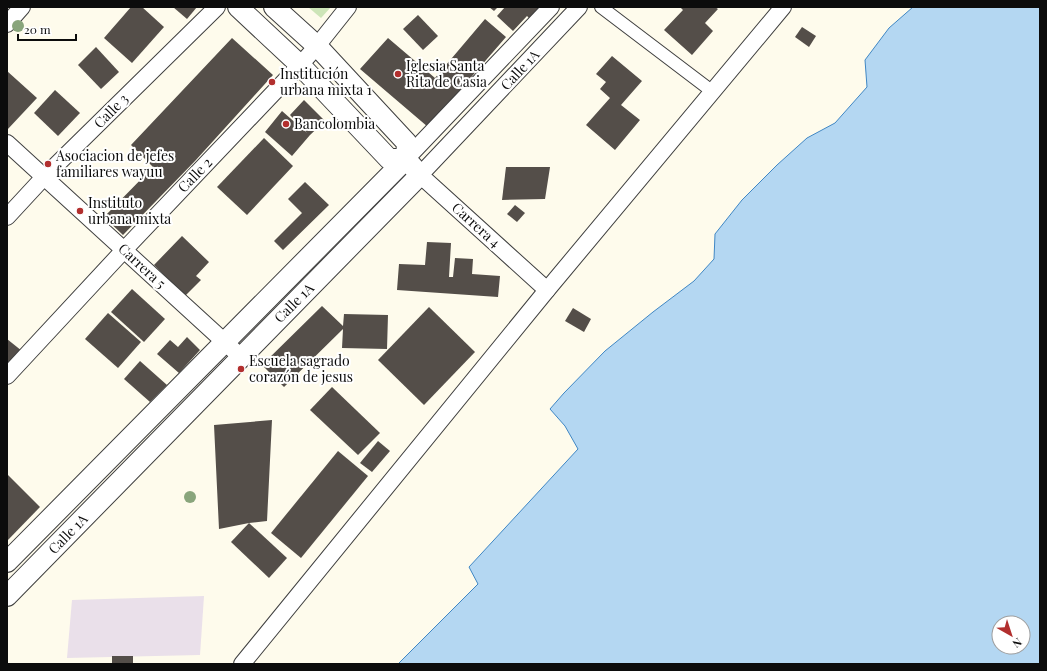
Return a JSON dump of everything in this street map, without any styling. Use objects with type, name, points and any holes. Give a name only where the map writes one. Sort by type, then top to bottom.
[{"type":"street","points":[[7,24],[22,7]]},
{"type":"street","name":"Calle 3","points":[[7,217],[44,177],[217,7]]},
{"type":"street","points":[[238,7],[300,64],[389,159],[406,159],[407,143],[317,46],[274,7]]},
{"type":"street","name":"Calle 2","points":[[7,376],[317,46],[348,7]]},
{"type":"street","name":"Calle 1A","points":[[7,562],[406,159],[551,7]]},
{"type":"street","name":"Calle 1A","points":[[7,596],[420,175],[579,7]]},
{"type":"street","points":[[602,7],[713,92]]},
{"type":"street","points":[[242,664],[547,290],[783,7]]},
{"type":"street","name":"Carrera 5","points":[[7,143],[241,357]]},
{"type":"street","name":"Carrera 4","points":[[406,159],[420,175],[547,290]]},
{"type":"shaded area","points":[[204,596],[200,655],[67,658],[72,600]]},
{"type":"green space","points":[[308,7],[331,7],[321,18]]},
{"type":"water","points":[[913,7],[1040,7],[1040,664],[398,664],[478,584],[469,567],[578,449],[565,426],[550,409],[605,351],[694,281],[714,259],[715,234],[742,200],[807,138],[835,123],[867,87],[865,60],[889,28]]},
{"type":"building","points":[[131,7],[142,7],[164,27],[132,63],[104,38]]},
{"type":"building","points":[[173,7],[197,7],[187,19]]},
{"type":"building","points":[[489,7],[498,7],[494,11]]},
{"type":"building","points":[[505,7],[545,7],[532,21],[527,16],[513,31],[497,16]]},
{"type":"building","points":[[680,7],[715,7],[718,9],[705,23],[713,31],[692,55],[664,30],[683,10]]},
{"type":"building","points":[[418,15],[438,36],[423,50],[403,29]]},
{"type":"building","name":"Iglesia Santa Rita de Casia","points":[[485,19],[506,37],[428,127],[360,69],[388,38],[435,78]]},
{"type":"building","points":[[802,27],[816,36],[809,47],[795,37]]},
{"type":"building","points":[[232,38],[273,75],[195,161],[123,235],[104,217],[153,167],[131,145]]},
{"type":"building","points":[[96,47],[119,72],[101,89],[78,65]]},
{"type":"building","points":[[612,56],[642,81],[621,105],[640,120],[615,150],[586,125],[610,98],[600,89],[606,82],[596,74]]},
{"type":"building","points":[[7,71],[37,98],[7,130]]},
{"type":"building","points":[[55,90],[80,113],[58,136],[34,113]]},
{"type":"building","points":[[304,100],[325,121],[310,135],[292,156],[265,132],[282,111],[307,133],[290,115]]},
{"type":"building","points":[[264,138],[293,166],[247,215],[217,187]]},
{"type":"building","points":[[506,167],[550,167],[545,199],[502,200]]},
{"type":"building","points":[[305,182],[329,205],[283,250],[274,241],[302,213],[288,199]]},
{"type":"building","points":[[515,205],[525,213],[517,222],[507,214]]},
{"type":"building","points":[[182,236],[209,262],[196,276],[201,280],[185,296],[154,265]]},
{"type":"building","points":[[427,242],[451,243],[449,277],[453,277],[455,258],[473,259],[472,274],[500,276],[498,297],[397,290],[399,264],[425,265]]},
{"type":"building","points":[[132,289],[165,319],[144,342],[111,312]]},
{"type":"building","points":[[322,306],[343,326],[344,314],[388,315],[387,349],[342,348],[343,329],[284,387],[262,365]]},
{"type":"building","points":[[429,307],[475,352],[424,405],[378,360]]},
{"type":"building","points":[[573,308],[591,319],[584,332],[565,321]]},
{"type":"building","points":[[108,313],[141,342],[118,368],[85,339]]},
{"type":"building","points":[[187,337],[200,350],[179,373],[157,354],[170,340],[178,347]]},
{"type":"building","points":[[7,339],[22,351],[7,366]]},
{"type":"building","points":[[140,361],[167,385],[150,402],[124,379]]},
{"type":"building","points":[[332,387],[380,433],[358,455],[310,410]]},
{"type":"building","points":[[272,420],[267,521],[219,529],[214,425]]},
{"type":"building","points":[[378,441],[390,451],[372,472],[360,463]]},
{"type":"building","points":[[338,451],[368,476],[301,558],[271,533]]},
{"type":"building","points":[[7,474],[40,507],[7,541]]},
{"type":"building","points":[[249,523],[287,558],[269,578],[231,542]]},
{"type":"building","points":[[112,656],[133,656],[133,664],[112,664]]},
{"type":"place","name":"Iglesia Santa Rita de Casia","points":[[398,74]]},
{"type":"place","name":"Institución urbana mixta 1","points":[[272,82]]},
{"type":"place","name":"Bancolombia","points":[[286,124]]},
{"type":"place","name":"Asociacion de jefes familiares wayuu","points":[[48,164]]},
{"type":"place","name":"Instituto urbana mixta","points":[[80,211]]},
{"type":"place","name":"Escuela sagrado corazón de jesus","points":[[241,369]]}]
